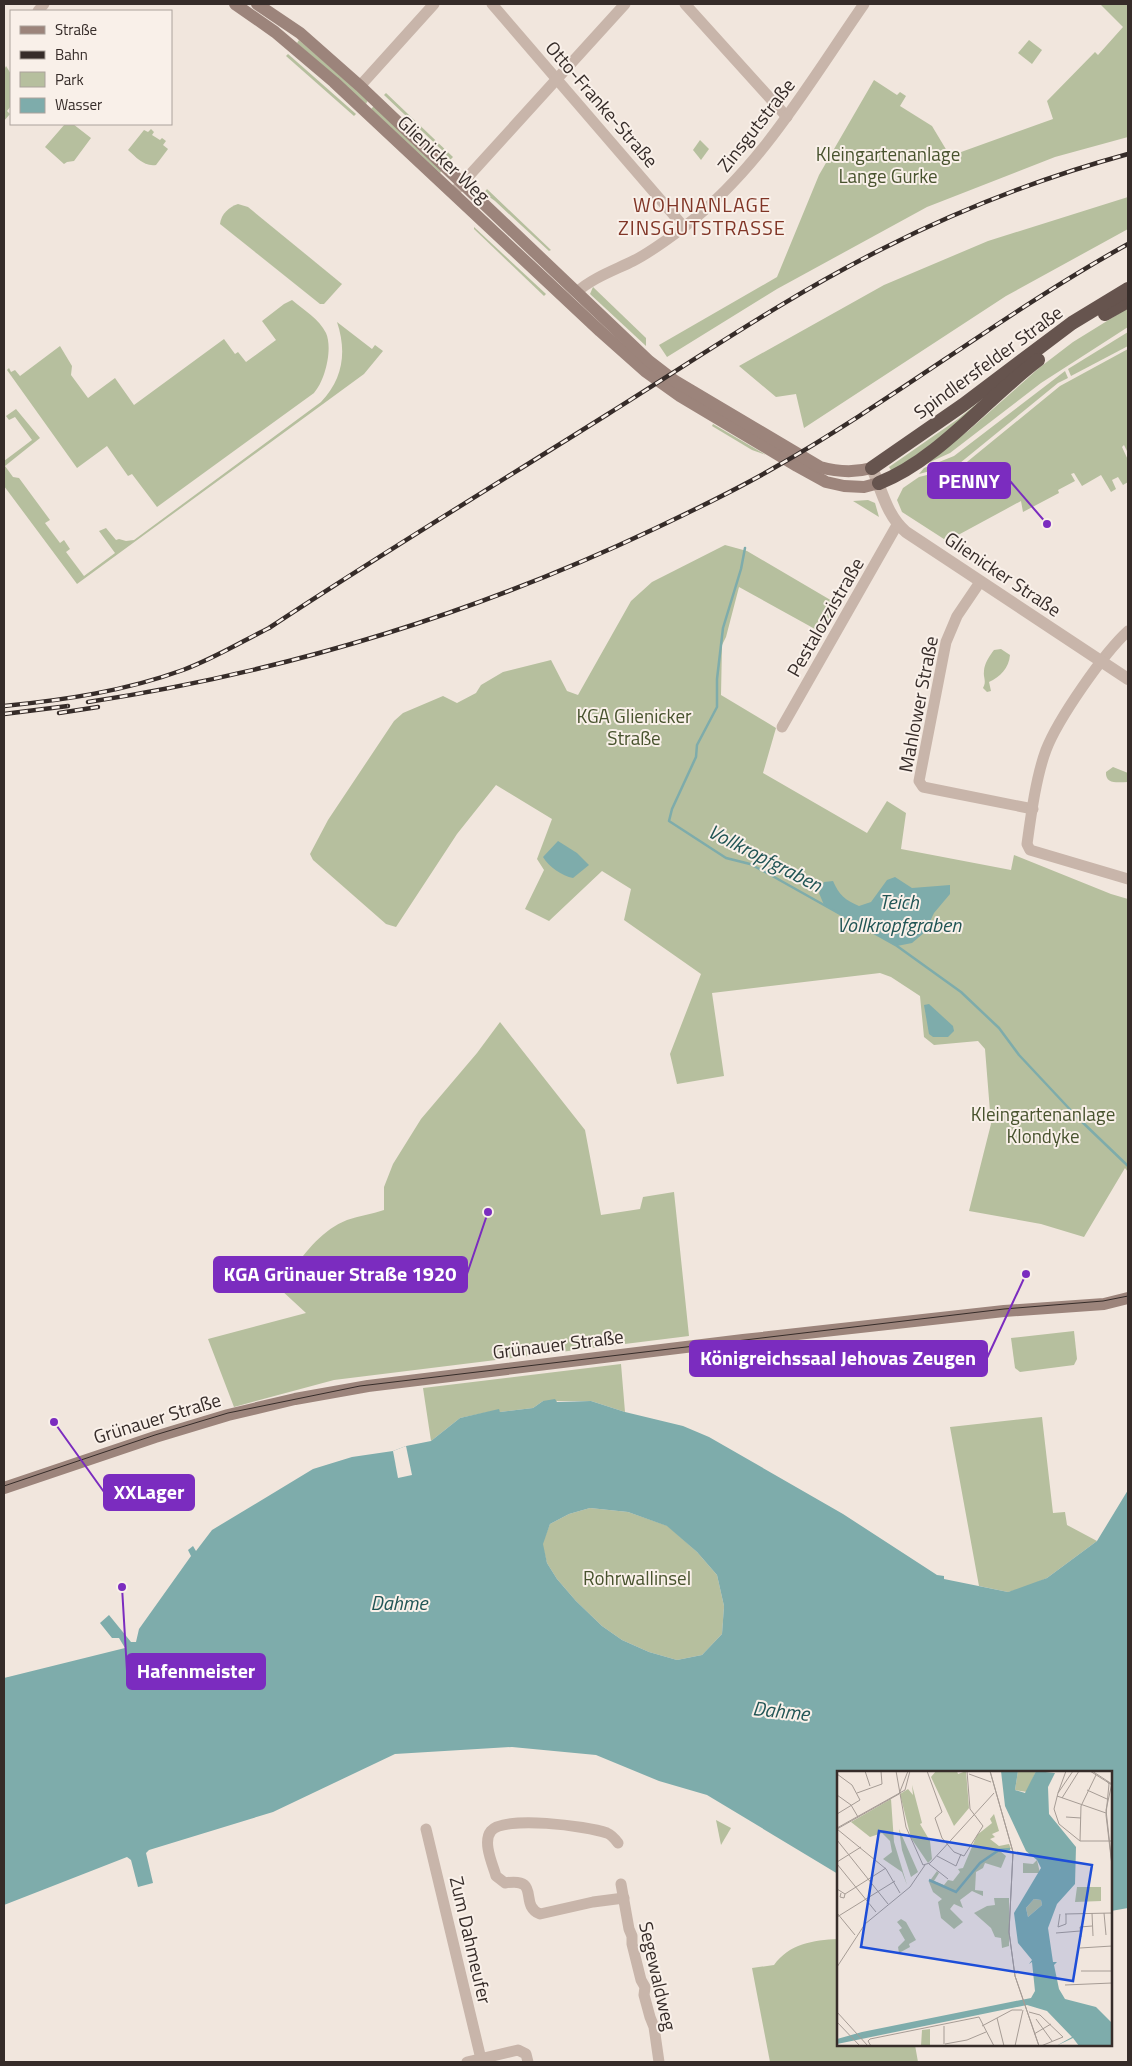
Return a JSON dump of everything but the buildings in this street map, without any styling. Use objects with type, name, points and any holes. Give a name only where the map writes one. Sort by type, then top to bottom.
[{"type":"highway","name":"Spindlersfelder Straße","points":[[872,468],[963,405],[1072,323],[1128,290]]},
{"type":"highway","name":"Spindlersfelder Straße","points":[[879,483],[910,466],[951,436],[1029,366],[1078,330],[1128,301]]},
{"type":"main road","name":"Glienicker Weg","points":[[235,4],[275,32],[334,82],[621,351],[680,396],[826,482],[858,487],[879,483]]},
{"type":"main road","name":"Glienicker Weg","points":[[257,4],[300,33],[360,86],[649,361],[675,381],[812,463],[835,471],[851,472],[872,468]]},
{"type":"main road","name":"Grünauer Straße","points":[[4,1488],[155,1437],[228,1415],[295,1399],[368,1386],[743,1340],[1004,1311],[1104,1304],[1128,1298]]},
{"type":"street","points":[[360,86],[434,4]]},
{"type":"street","name":"Otto-Franke-Straße","points":[[492,4],[684,227]]},
{"type":"street","points":[[453,193],[625,4]]},
{"type":"street","points":[[686,4],[787,117]]},
{"type":"street","name":"Zinsgutstraße","points":[[577,292],[589,282],[636,259],[684,227],[734,183],[758,156],[787,117],[864,4]]},
{"type":"street","name":"Glienicker Straße","points":[[872,468],[886,504],[898,525],[980,582],[1128,679]]},
{"type":"street","name":"Pestalozzistraße","points":[[782,728],[898,525]]},
{"type":"street","name":"Mahlower Straße","points":[[980,582],[957,616],[946,642],[919,781],[923,787],[1033,809]]},
{"type":"street","points":[[1128,632],[1102,661],[1049,743],[1041,769],[1027,844],[1030,850],[1128,880]]},
{"type":"street","points":[[618,1843],[608,1834],[578,1826],[554,1824],[503,1825],[491,1831],[488,1837],[496,1876],[505,1882],[519,1880],[524,1884],[527,1887],[531,1907],[535,1912],[540,1914],[593,1902],[624,1898]]},
{"type":"street","name":"Zum Dahmeufer","points":[[426,1829],[481,2059]]},
{"type":"street","name":"Segewaldweg","points":[[621,1884],[632,1944],[654,2027],[659,2062]]},
{"type":"street","points":[[467,2062],[518,2050],[526,2054],[528,2062]]},
{"type":"green space","name":"Kleingartenanlage Lange Gurke","points":[[1100,4],[1128,4],[1128,137],[1055,157],[927,207],[777,289],[667,357],[659,345],[777,277],[819,175],[874,80],[897,95],[900,92],[906,96],[900,106],[932,126],[950,156],[1053,119],[1047,101],[1095,52],[1098,55],[1123,27]]},
{"type":"green space","points":[[299,40],[368,100],[366,104],[297,43]]},
{"type":"green space","points":[[1029,40],[1042,50],[1032,64],[1018,53]]},
{"type":"green space","points":[[288,54],[356,114],[354,116],[286,56]]},
{"type":"green space","points":[[6,66],[10,72],[10,107],[7,111],[10,114],[4,121],[4,70]]},
{"type":"green space","points":[[386,93],[453,157],[450,160],[384,95]]},
{"type":"green space","points":[[374,106],[442,170],[440,173],[371,109]]},
{"type":"green space","points":[[64,125],[74,125],[91,138],[74,161],[64,164],[45,147]]},
{"type":"green space","points":[[151,129],[154,132],[152,135],[166,141],[163,145],[168,149],[156,165],[144,163],[128,150],[144,130],[148,132]]},
{"type":"green space","points":[[700,140],[709,149],[701,160],[693,150]]},
{"type":"green space","points":[[487,189],[551,250],[549,251],[484,193]]},
{"type":"green space","points":[[1128,197],[1128,229],[1006,296],[804,428],[796,394],[776,397],[739,366],[884,285],[988,241]]},
{"type":"green space","points":[[238,204],[248,207],[342,284],[324,304],[320,304],[220,224],[226,211]]},
{"type":"green space","points":[[474,227],[546,294],[544,296]]},
{"type":"green space","points":[[593,287],[646,338],[646,346],[590,294]]},
{"type":"green space","points":[[292,300],[315,319],[326,333],[329,347],[327,364],[318,388],[314,393],[157,507],[132,474],[128,476],[107,446],[77,468],[7,370],[9,368],[11,372],[15,370],[20,376],[60,346],[72,366],[71,375],[88,398],[115,378],[134,405],[224,339],[235,354],[238,352],[246,362],[276,340],[262,321]]},
{"type":"green space","points":[[1128,308],[1128,327],[1041,383],[950,453],[917,468],[968,431],[1039,368],[1073,342]]},
{"type":"green space","points":[[337,322],[372,349],[375,345],[383,351],[364,374],[77,584],[4,486],[4,461],[32,440],[15,417],[9,420],[6,416],[16,409],[40,438],[5,466],[13,477],[19,478],[50,520],[45,523],[60,543],[64,540],[70,549],[66,552],[84,576],[115,553],[99,531],[106,528],[116,540],[134,540],[321,402],[334,384],[341,365],[342,344]]},
{"type":"green space","points":[[1128,332],[1128,346],[1071,376],[1068,369]]},
{"type":"green space","points":[[1128,349],[1128,453],[1124,445],[1122,447],[1128,460],[1128,482],[1123,485],[1118,477],[1112,480],[1116,489],[1111,492],[1101,475],[1082,486],[1074,473],[1071,474],[1075,481],[1058,490],[1059,493],[1023,512],[1021,501],[947,541],[902,512],[897,500],[903,488],[919,477],[962,466],[1060,386]]},
{"type":"green space","points":[[1037,354],[944,435],[892,472],[889,467],[958,419]]},
{"type":"green space","points":[[1065,371],[1068,378],[1058,383],[960,463],[919,474],[924,468],[954,456]]},
{"type":"green space","points":[[713,424],[766,455],[752,450],[712,426]]},
{"type":"green space","points":[[868,500],[875,503],[879,517],[853,501]]},
{"type":"green space","points":[[725,545],[747,551],[839,605],[824,634],[739,587],[726,637],[722,645],[721,695],[776,728],[763,773],[867,833],[887,801],[906,813],[901,849],[1011,870],[1014,855],[1128,899],[1128,1172],[1125,1168],[1084,1237],[1041,1224],[969,1211],[991,1124],[985,1049],[978,1041],[934,1045],[924,1037],[920,996],[891,977],[880,973],[712,993],[724,1076],[677,1084],[670,1054],[701,974],[624,920],[631,889],[602,871],[549,921],[525,909],[544,870],[537,859],[552,819],[496,785],[457,834],[396,927],[386,924],[313,860],[310,854],[328,820],[394,721],[403,713],[443,696],[457,703],[476,693],[481,685],[503,672],[551,660],[567,691],[578,695],[631,601],[652,582]]},
{"type":"green space","points":[[1001,649],[1010,655],[1008,664],[997,678],[989,682],[991,691],[987,692],[983,688],[985,683],[985,665],[994,650]]},
{"type":"green space","points":[[1113,767],[1128,773],[1128,782],[1113,782],[1108,779],[1106,772]]},
{"type":"green space","points":[[500,1022],[585,1130],[601,1215],[640,1209],[643,1197],[674,1192],[689,1336],[334,1380],[234,1407],[208,1339],[306,1313],[280,1289],[309,1249],[326,1232],[347,1220],[384,1210],[384,1187],[393,1164],[421,1119],[477,1053]]},
{"type":"green space","points":[[1074,1331],[1077,1359],[1074,1365],[1020,1372],[1015,1368],[1011,1338]]},
{"type":"green space","points":[[621,1364],[625,1412],[591,1401],[543,1401],[533,1408],[500,1412],[498,1410],[460,1418],[431,1441],[423,1388]]},
{"type":"green space","points":[[1042,1417],[1053,1513],[1065,1512],[1067,1525],[1097,1541],[1047,1578],[1024,1588],[1008,1592],[979,1586],[950,1427]]},
{"type":"green space","name":"Rohrwallinsel","points":[[590,1508],[628,1512],[668,1526],[697,1552],[717,1575],[724,1606],[722,1634],[702,1655],[677,1660],[649,1652],[622,1640],[602,1626],[557,1579],[547,1563],[542,1544],[550,1524],[569,1514]]},
{"type":"green space","points":[[716,1820],[731,1828],[721,1845]]},
{"type":"green space","points":[[837,1939],[837,2046],[915,2046],[918,2062],[770,2062],[752,1968],[774,1965],[794,1948],[820,1941]]},
{"type":"water","points":[[558,841],[577,853],[589,865],[573,878],[556,871],[543,857]]},
{"type":"water","name":"Teich Vollkropfgraben","points":[[895,877],[912,888],[950,885],[950,894],[934,913],[925,932],[912,943],[897,946],[824,905],[819,893],[824,882],[833,881],[843,896],[859,906],[871,902],[887,880]]},
{"type":"water","points":[[929,1004],[953,1026],[954,1031],[948,1037],[933,1037],[929,1034],[924,1005]]},
{"type":"water","name":"Dahme","points":[[555,1399],[557,1402],[591,1401],[625,1412],[683,1426],[709,1437],[843,1514],[937,1575],[944,1576],[944,1579],[1008,1592],[1047,1578],[1097,1541],[1128,1490],[1128,1908],[1112,1911],[1112,1771],[837,1771],[837,1873],[707,1795],[659,1781],[596,1755],[512,1747],[395,1754],[273,1812],[149,1850],[146,1853],[153,1883],[138,1887],[131,1860],[127,1857],[4,1905],[4,1678],[125,1648],[119,1638],[112,1638],[100,1623],[109,1615],[131,1642],[136,1642],[139,1629],[191,1556],[188,1550],[193,1546],[196,1551],[212,1530],[313,1469],[352,1457],[393,1451],[406,1446],[431,1441],[460,1418],[499,1409],[500,1412],[533,1408],[543,1401]],"holes":[[[590,1508],[628,1512],[667,1526],[697,1552],[717,1575],[724,1606],[722,1634],[702,1655],[677,1660],[649,1652],[622,1640],[602,1626],[557,1579],[547,1563],[543,1544],[550,1524],[569,1514]]]},
{"type":"pier","points":[[406,1446],[412,1475],[398,1478],[393,1451]]},
{"type":"waterway","name":"Vollkropfgraben","points":[[745,548],[741,569],[723,628],[717,679],[717,707],[697,745],[696,757],[672,809],[669,821],[726,858],[750,864],[897,946],[961,992],[999,1028],[1019,1055],[1078,1118],[1128,1166]]},
{"type":"tram line","points":[[4,1486],[155,1435],[228,1413],[360,1386],[1004,1309],[1103,1301],[1128,1296]]},
{"type":"railway","points":[[4,706],[72,698],[139,684],[183,670],[216,656],[269,628],[396,546],[813,286],[884,248],[973,207],[1065,173],[1128,154]]},
{"type":"railway","points":[[88,702],[234,674],[377,636],[517,588],[586,560],[699,507],[772,469],[862,414],[1082,270],[1128,244]]},
{"type":"railway","points":[[4,714],[68,706]]},
{"type":"railway","points":[[59,713],[98,707]]},
{"type":"place","name":"PENNY","points":[[1047,524]]},
{"type":"place","name":"KGA Grünauer Straße 1920","points":[[488,1212]]},
{"type":"place","name":"Königreichssaal Jehovas Zeugen","points":[[1026,1274]]},
{"type":"place","name":"XXLager","points":[[54,1422]]},
{"type":"place","name":"Hafenmeister","points":[[122,1587]]},
{"type":"district","name":"WOHNANLAGE ZINSGUTSTRASSE","points":[[702,216]]},
{"type":"park label","name":"KGA Glienicker Straße","points":[[634,727]]},
{"type":"park label","name":"Kleingartenanlage Klondyke","points":[[1043,1125]]}]
